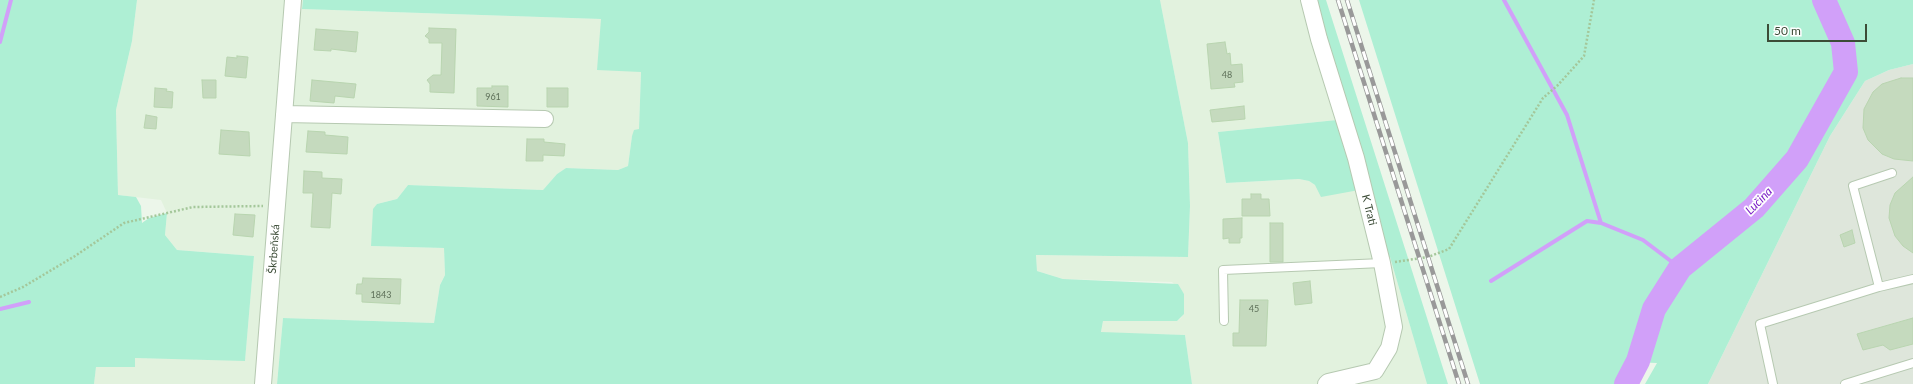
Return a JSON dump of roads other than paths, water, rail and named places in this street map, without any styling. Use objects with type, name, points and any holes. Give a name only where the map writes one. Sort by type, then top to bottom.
[{"type":"street","name":"Škrbeňská","points":[[263,384],[293,0]]},
{"type":"street","name":"K Trati","points":[[1309,0],[1319,39],[1356,158],[1382,263],[1394,327],[1389,348],[1375,371],[1328,382],[1326,384]]},
{"type":"street","points":[[284,114],[545,119]]},
{"type":"lane","points":[[1879,287],[1853,186],[1892,173]]},
{"type":"lane","points":[[1224,321],[1223,270],[1382,263]]},
{"type":"lane","points":[[1773,384],[1760,324],[1879,287],[1913,279]]},
{"type":"lane","points":[[1845,384],[1913,363]]},
{"type":"waterway","points":[[0,42],[11,0]]},
{"type":"waterway","points":[[1504,0],[1567,115],[1601,223],[1643,240],[1680,268]]},
{"type":"waterway","name":"Lučina","points":[[1626,384],[1638,361],[1654,309],[1680,268],[1754,208],[1797,159],[1846,72],[1843,43],[1824,0]]},
{"type":"waterway","points":[[1491,281],[1587,221],[1601,223]]},
{"type":"waterway","points":[[0,309],[29,302]]},
{"type":"railway","points":[[1338,0],[1459,384]]},
{"type":"railway","points":[[1347,0],[1468,384]]}]
